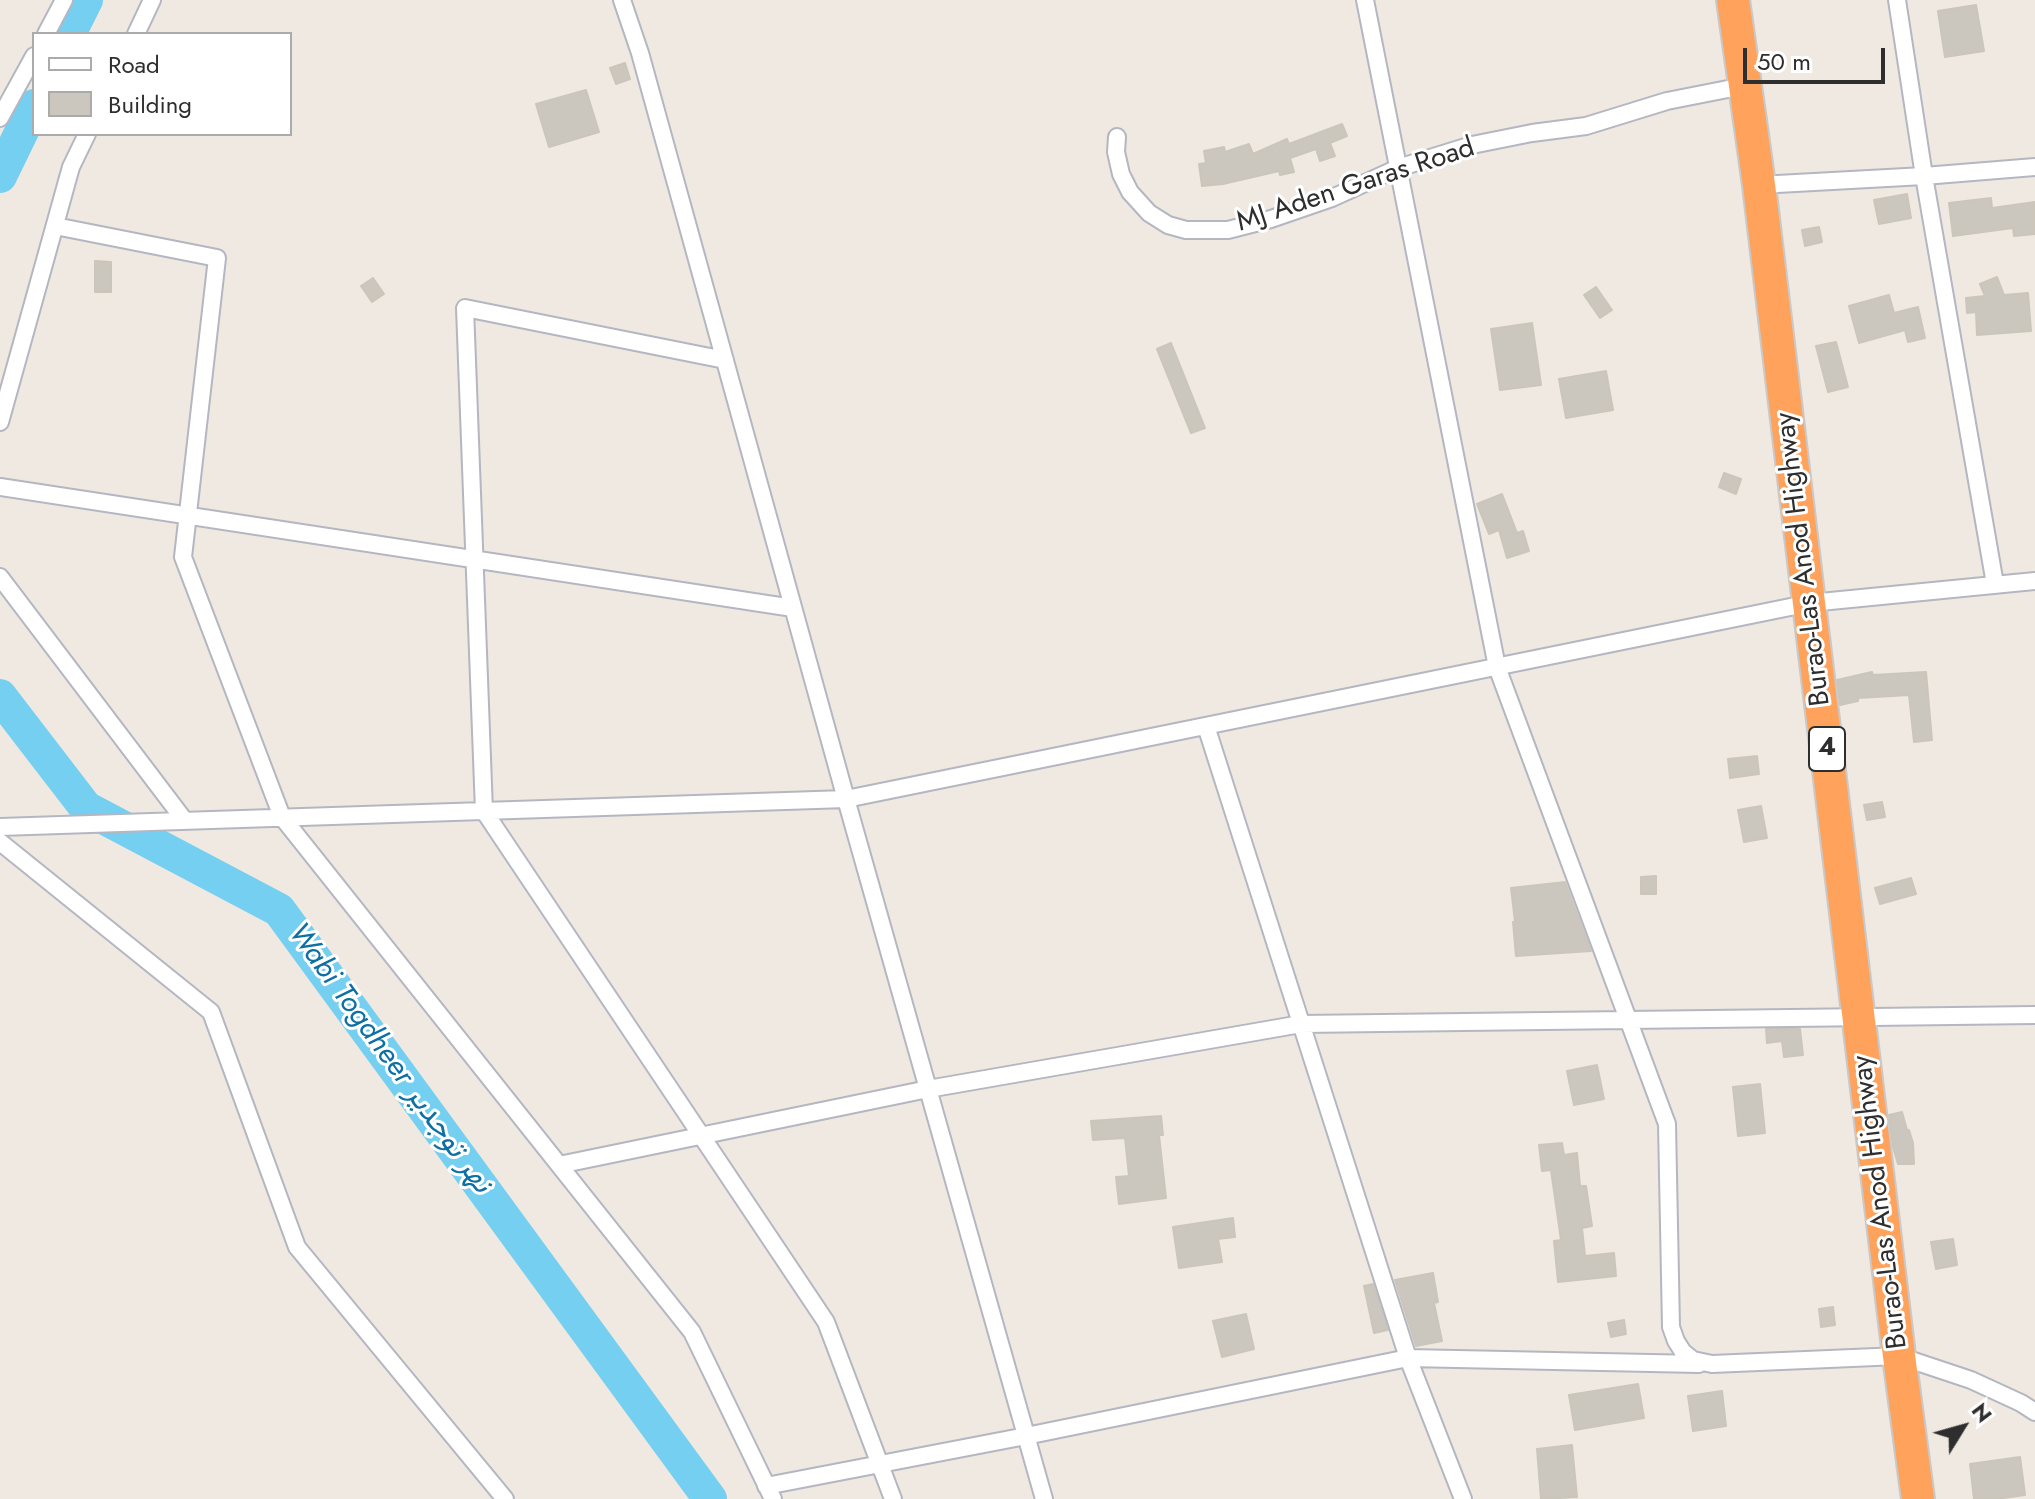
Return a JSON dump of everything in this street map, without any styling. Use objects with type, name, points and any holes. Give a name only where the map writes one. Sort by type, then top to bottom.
[{"type":"highway","name":"Burao-Las Anod Highway","points":[[1733,0],[1759,185],[1918,1499]]},
{"type":"street","points":[[47,32],[64,0]]},
{"type":"street","points":[[137,32],[152,0]]},
{"type":"street","points":[[622,0],[640,53],[1044,1499]]},
{"type":"street","points":[[1365,0],[1497,667],[1667,1124],[1671,1327],[1683,1352],[1693,1360],[1712,1364]]},
{"type":"street","points":[[1897,0],[1924,176],[1995,584]]},
{"type":"street","points":[[0,118],[32,60]]},
{"type":"street","name":"MJ Aden Garas Road","points":[[1117,137],[1116,152],[1121,174],[1130,192],[1149,213],[1168,225],[1186,230],[1228,230],[1332,198],[1398,168],[1472,145],[1586,126],[1667,101],[1743,86]]},
{"type":"street","points":[[0,422],[71,167],[86,136]]},
{"type":"street","points":[[1759,185],[2035,167]]},
{"type":"street","points":[[55,226],[217,258],[183,557],[282,817],[692,1332],[769,1492],[880,1464],[1408,1358],[1712,1364],[1899,1356],[1971,1380],[2035,1412]]},
{"type":"street","points":[[725,360],[465,308],[484,811],[826,1322],[893,1499]]},
{"type":"street","points":[[0,487],[793,608]]},
{"type":"street","points":[[0,577],[185,821]]},
{"type":"street","points":[[0,827],[846,799],[1810,603],[2035,581]]},
{"type":"street","points":[[1206,726],[1408,1358],[1463,1499]]},
{"type":"street","points":[[0,842],[211,1012],[297,1247],[505,1499]]},
{"type":"street","points":[[559,1165],[928,1089],[1301,1024],[2035,1015]]},
{"type":"building","points":[[1976,5],[1984,51],[1945,57],[1938,11]]},
{"type":"building","points":[[625,63],[630,79],[616,84],[610,68]]},
{"type":"building","points":[[586,90],[599,132],[549,147],[536,104]]},
{"type":"building","points":[[1342,124],[1347,136],[1330,143],[1335,156],[1320,161],[1316,149],[1290,158],[1294,172],[1280,175],[1279,171],[1202,186],[1199,164],[1206,163],[1204,151],[1224,147],[1225,152],[1249,144],[1253,154],[1287,139],[1289,144]]},
{"type":"building","points":[[1907,194],[1911,218],[1879,224],[1874,200]]},
{"type":"building","points":[[1991,198],[1992,208],[2035,202],[2035,234],[2014,236],[2013,228],[1953,236],[1949,203]]},
{"type":"building","points":[[1819,227],[1822,242],[1805,246],[1802,230]]},
{"type":"building","points":[[95,261],[111,262],[111,292],[95,292]]},
{"type":"building","points":[[1997,277],[2004,295],[2028,293],[2031,331],[1977,335],[1976,312],[1967,313],[1966,298],[1985,296],[1980,284]]},
{"type":"building","points":[[373,278],[384,294],[372,302],[361,286]]},
{"type":"building","points":[[1596,287],[1612,310],[1600,318],[1584,295]]},
{"type":"building","points":[[1889,295],[1894,313],[1918,307],[1925,338],[1908,342],[1905,330],[1859,343],[1849,306]]},
{"type":"building","points":[[1532,323],[1541,385],[1500,390],[1491,329]]},
{"type":"building","points":[[1836,342],[1848,387],[1828,392],[1816,346]]},
{"type":"building","points":[[1171,343],[1205,428],[1191,433],[1157,349]]},
{"type":"building","points":[[1606,371],[1613,410],[1566,418],[1559,379]]},
{"type":"building","points":[[1724,473],[1741,479],[1736,494],[1719,487]]},
{"type":"building","points":[[1502,494],[1517,533],[1523,531],[1529,551],[1507,558],[1499,530],[1489,534],[1477,504]]},
{"type":"building","points":[[1872,672],[1873,675],[1926,672],[1932,740],[1914,742],[1909,695],[1858,698],[1858,701],[1840,705],[1837,680]]},
{"type":"building","points":[[1757,756],[1759,774],[1730,778],[1728,759]]},
{"type":"building","points":[[1882,802],[1885,817],[1867,820],[1864,805]]},
{"type":"building","points":[[1761,806],[1767,838],[1744,842],[1738,810]]},
{"type":"building","points":[[1656,876],[1656,894],[1641,894],[1641,877]]},
{"type":"building","points":[[1911,878],[1916,894],[1880,904],[1875,888]]},
{"type":"building","points":[[1565,882],[1591,951],[1516,956],[1511,888]]},
{"type":"building","points":[[1766,1029],[1800,1029],[1803,1055],[1784,1057],[1782,1041],[1767,1043]]},
{"type":"building","points":[[1597,1065],[1604,1099],[1574,1105],[1567,1071]]},
{"type":"building","points":[[1760,1084],[1765,1133],[1738,1136],[1733,1087]]},
{"type":"building","points":[[1902,1112],[1913,1143],[1914,1164],[1898,1164],[1893,1147],[1889,1115]]},
{"type":"building","points":[[1161,1116],[1163,1135],[1159,1135],[1166,1198],[1119,1204],[1116,1177],[1129,1176],[1125,1138],[1093,1140],[1091,1121]]},
{"type":"building","points":[[1562,1143],[1564,1155],[1577,1153],[1580,1186],[1586,1186],[1592,1226],[1582,1228],[1585,1256],[1614,1253],[1616,1276],[1558,1282],[1554,1241],[1561,1240],[1551,1170],[1542,1171],[1539,1145]]},
{"type":"building","points":[[1233,1218],[1235,1237],[1218,1239],[1222,1262],[1179,1268],[1173,1227]]},
{"type":"building","points":[[1953,1239],[1957,1265],[1936,1269],[1931,1242]]},
{"type":"building","points":[[1433,1273],[1438,1302],[1434,1303],[1442,1341],[1416,1346],[1395,1280]]},
{"type":"building","points":[[1373,1284],[1388,1330],[1374,1333],[1364,1286]]},
{"type":"building","points":[[1833,1307],[1835,1325],[1821,1327],[1819,1309]]},
{"type":"building","points":[[1246,1314],[1254,1349],[1222,1357],[1213,1321]]},
{"type":"building","points":[[1624,1320],[1626,1334],[1611,1337],[1608,1323]]},
{"type":"building","points":[[1638,1384],[1644,1418],[1575,1430],[1569,1395]]},
{"type":"building","points":[[1722,1391],[1726,1426],[1693,1431],[1688,1396]]},
{"type":"building","points":[[1572,1445],[1577,1497],[1541,1499],[1537,1449]]},
{"type":"building","points":[[2020,1457],[2025,1495],[1974,1499],[1970,1464]]},
{"type":"waterway","name":"Wabi Togdheer نهر توجدير","points":[[70,32],[86,0]]},
{"type":"waterway","name":"Wabi Togdheer نهر توجدير","points":[[0,176],[32,110]]},
{"type":"waterway","name":"Wabi Togdheer نهر توجدير","points":[[0,696],[86,808],[279,910],[710,1499]]}]
